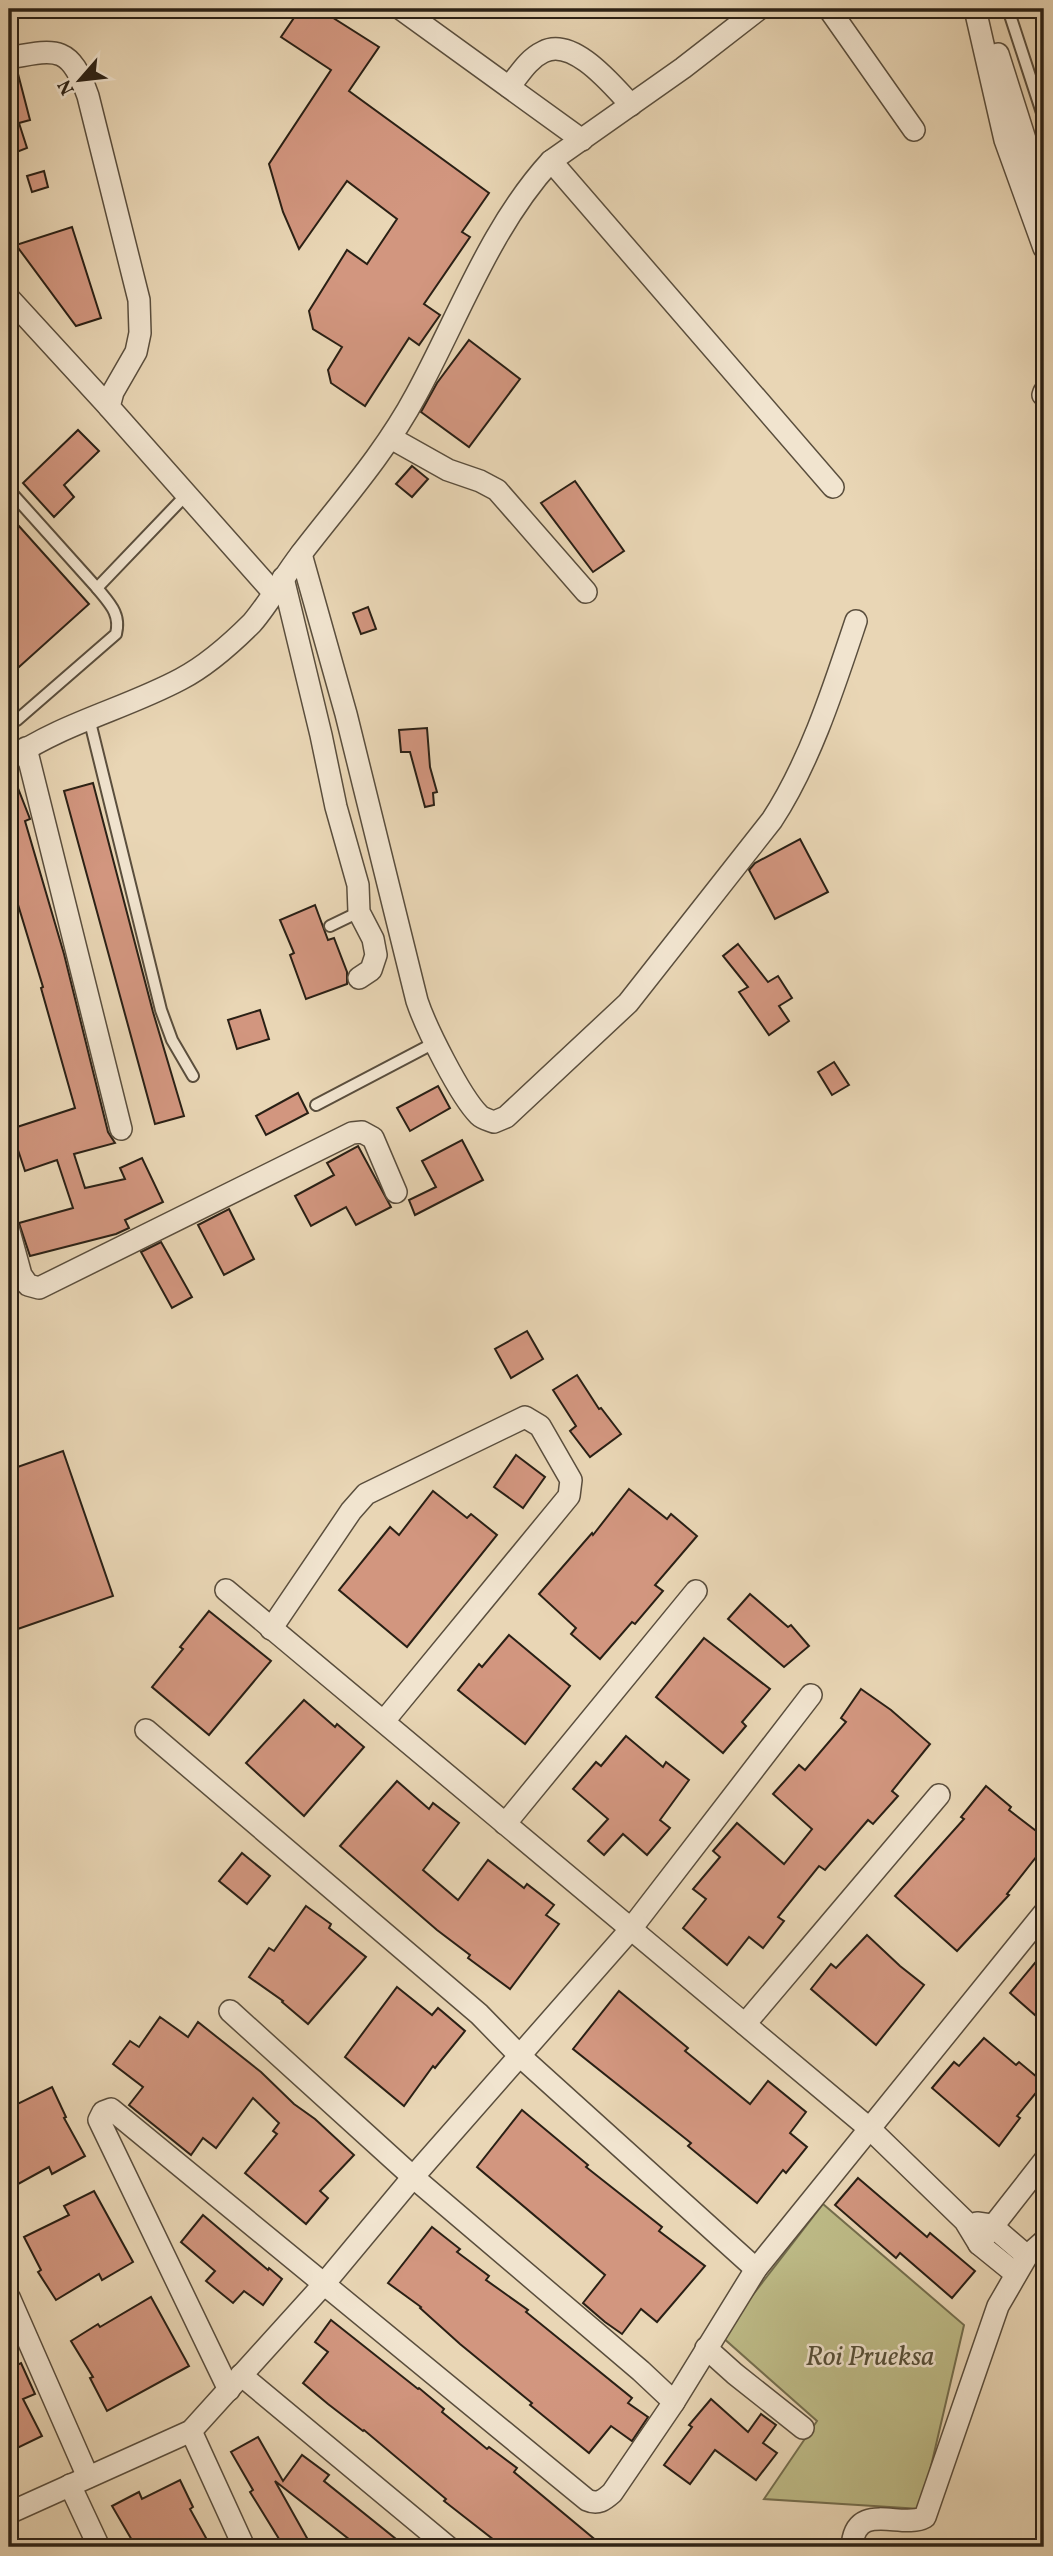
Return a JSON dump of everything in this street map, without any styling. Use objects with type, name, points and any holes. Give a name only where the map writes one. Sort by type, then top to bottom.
[{"type":"street","points":[[401,9],[582,140]]},
{"type":"street","points":[[121,1129],[17,754],[89,718],[183,678],[253,622],[301,554],[391,438],[416,396],[515,205],[551,162],[759,9]]},
{"type":"street","points":[[829,9],[914,130]]},
{"type":"street","points":[[975,9],[1005,140],[1044,248]]},
{"type":"street","points":[[988,9],[996,47],[1044,199]]},
{"type":"street","points":[[509,88],[530,61],[545,50],[558,49],[594,66],[631,105]]},
{"type":"street","points":[[9,58],[44,52],[60,54],[72,61],[88,96],[139,300],[140,333],[136,352],[113,392],[109,407]]},
{"type":"street","points":[[551,162],[833,486]]},
{"type":"street","points":[[9,298],[187,495],[278,585],[321,735],[335,807],[358,885],[359,912],[373,939],[376,955],[371,970],[359,978]]},
{"type":"street","points":[[391,438],[448,470],[480,481],[496,491],[586,592]]},
{"type":"street","points":[[301,554],[346,714],[412,985],[424,1022],[469,1102],[481,1117],[494,1122],[506,1117],[628,1003],[772,820],[790,792],[838,675],[856,621]]},
{"type":"street","points":[[9,1231],[21,1275],[28,1285],[39,1288],[352,1133],[362,1132],[373,1138],[396,1192]]},
{"type":"street","points":[[271,1629],[351,1511],[366,1494],[525,1417],[540,1426],[571,1480],[569,1496],[384,1721]]},
{"type":"street","points":[[226,1590],[870,2130],[965,2221],[979,2244],[1022,2265]]},
{"type":"street","points":[[505,1824],[696,1591]]},
{"type":"street","points":[[9,2513],[191,2431],[324,2284],[413,2177],[630,1930],[811,1695]]},
{"type":"street","points":[[146,1730],[479,2014],[520,2056],[756,2269]]},
{"type":"street","points":[[745,2024],[939,1795]]},
{"type":"street","points":[[448,2547],[235,2382],[99,2120],[103,2112],[111,2109],[587,2500],[594,2503],[612,2493],[674,2402],[756,2269],[1044,1913]]},
{"type":"street","points":[[230,2011],[413,2177],[674,2402]]},
{"type":"street","points":[[979,2244],[1044,2161]]},
{"type":"street","points":[[965,2221],[992,2225],[1022,2265]]},
{"type":"street","points":[[852,2547],[852,2538],[863,2523],[873,2519],[917,2521],[925,2517],[998,2306],[1022,2265],[1044,2241]]},
{"type":"street","points":[[9,2297],[79,2481],[99,2547]]},
{"type":"street","points":[[706,2348],[803,2428]]},
{"type":"street","points":[[191,2431],[244,2547]]},
{"type":"lane","points":[[1008,9],[1044,119]]},
{"type":"lane","points":[[9,490],[97,588],[117,613],[118,624],[116,635],[17,720],[9,723]]},
{"type":"lane","points":[[97,588],[187,495]]},
{"type":"lane","points":[[89,718],[161,1010],[172,1040],[193,1076]]},
{"type":"lane","points":[[330,926],[359,912]]},
{"type":"lane","points":[[316,1105],[436,1042]]},
{"type":"green space","name":"Roi Prueksa","points":[[823,2204],[964,2325],[921,2509],[764,2499],[817,2421],[721,2336]]},
{"type":"building","points":[[300,9],[319,9],[379,47],[349,91],[489,193],[462,232],[470,237],[424,304],[440,315],[419,345],[409,338],[365,406],[331,383],[328,370],[342,347],[313,329],[309,311],[347,250],[367,264],[397,219],[347,181],[299,249],[283,212],[269,164],[331,70],[281,37]]},
{"type":"building","points":[[17,70],[30,120],[19,123],[27,148],[9,155],[9,71]]},
{"type":"building","points":[[44,171],[48,187],[32,192],[27,176]]},
{"type":"building","points":[[72,227],[101,318],[76,326],[16,245]]},
{"type":"building","points":[[469,340],[520,379],[469,447],[421,412],[437,383]]},
{"type":"building","points":[[78,430],[99,451],[64,485],[74,497],[54,517],[23,483]]},
{"type":"building","points":[[412,466],[428,479],[412,497],[396,484]]},
{"type":"building","points":[[575,481],[624,551],[593,572],[541,503]]},
{"type":"building","points":[[9,515],[89,604],[9,676]]},
{"type":"building","points":[[368,607],[376,629],[361,634],[353,613]]},
{"type":"building","points":[[427,728],[430,767],[437,792],[433,793],[434,805],[425,807],[410,752],[401,752],[399,730]]},
{"type":"building","points":[[9,773],[12,773],[30,819],[25,821],[64,954],[108,1132],[115,1143],[74,1154],[85,1188],[125,1179],[120,1168],[142,1158],[163,1202],[125,1220],[129,1228],[116,1234],[30,1256],[19,1223],[73,1208],[57,1160],[25,1171],[11,1129],[75,1108],[41,988],[43,987],[9,875]]},
{"type":"building","points":[[93,783],[153,1012],[184,1116],[155,1124],[64,791]]},
{"type":"building","points":[[800,839],[828,892],[775,919],[749,870],[755,863]]},
{"type":"building","points":[[315,905],[328,940],[334,938],[347,972],[347,984],[306,999],[290,955],[294,953],[280,920]]},
{"type":"building","points":[[738,944],[768,982],[778,976],[792,998],[779,1006],[789,1021],[769,1035],[739,992],[748,987],[723,956]]},
{"type":"building","points":[[260,1010],[269,1039],[237,1049],[228,1020]]},
{"type":"building","points":[[834,1062],[849,1085],[832,1095],[818,1072]]},
{"type":"building","points":[[438,1086],[450,1108],[410,1131],[397,1108]]},
{"type":"building","points":[[298,1093],[308,1113],[266,1135],[256,1116]]},
{"type":"building","points":[[462,1140],[483,1180],[415,1215],[409,1200],[436,1187],[422,1161]]},
{"type":"building","points":[[358,1146],[391,1207],[356,1225],[346,1207],[311,1226],[295,1196],[334,1175],[327,1163]]},
{"type":"building","points":[[229,1209],[254,1259],[224,1275],[198,1225]]},
{"type":"building","points":[[161,1242],[192,1297],[172,1308],[141,1252]]},
{"type":"building","points":[[527,1331],[543,1359],[511,1378],[495,1349]]},
{"type":"building","points":[[577,1375],[599,1409],[601,1408],[621,1434],[590,1457],[570,1431],[576,1426],[553,1390]]},
{"type":"building","points":[[63,1451],[113,1596],[9,1632],[9,1470]]},
{"type":"building","points":[[516,1455],[545,1477],[523,1508],[494,1487]]},
{"type":"building","points":[[629,1489],[667,1519],[671,1514],[697,1536],[655,1585],[663,1591],[600,1659],[571,1634],[576,1628],[539,1594],[592,1533],[593,1535]]},
{"type":"building","points":[[433,1491],[467,1518],[471,1514],[497,1535],[407,1647],[339,1590],[390,1527],[399,1535]]},
{"type":"building","points":[[750,1594],[788,1627],[791,1625],[809,1646],[784,1667],[728,1619]]},
{"type":"building","points":[[209,1611],[271,1661],[209,1735],[152,1687]]},
{"type":"building","points":[[509,1635],[570,1686],[525,1744],[458,1690],[479,1664],[482,1667]]},
{"type":"building","points":[[704,1638],[770,1689],[742,1722],[746,1726],[723,1753],[656,1697]]},
{"type":"building","points":[[861,1689],[891,1710],[930,1744],[892,1791],[898,1796],[873,1824],[868,1820],[825,1870],[819,1866],[778,1917],[784,1921],[763,1948],[749,1937],[727,1965],[683,1928],[706,1899],[693,1889],[720,1857],[713,1851],[737,1823],[784,1864],[812,1829],[773,1794],[799,1765],[805,1770],[846,1722],[841,1718]]},
{"type":"building","points":[[304,1700],[335,1727],[337,1724],[364,1747],[304,1816],[246,1763]]},
{"type":"building","points":[[626,1736],[663,1767],[666,1762],[689,1780],[660,1820],[670,1828],[647,1855],[623,1834],[604,1855],[588,1841],[608,1819],[573,1789],[596,1762],[601,1766]]},
{"type":"building","points":[[397,1781],[429,1809],[433,1803],[459,1823],[423,1870],[458,1900],[488,1860],[524,1888],[527,1884],[554,1905],[546,1915],[559,1924],[510,1989],[468,1958],[470,1955],[340,1846]]},
{"type":"building","points":[[986,1786],[1011,1807],[1009,1810],[1044,1837],[1044,1847],[1007,1894],[1009,1895],[957,1951],[895,1896],[964,1819],[961,1817]]},
{"type":"building","points":[[242,1853],[270,1876],[247,1904],[219,1881]]},
{"type":"building","points":[[306,1906],[331,1924],[329,1928],[366,1957],[308,2024],[283,2001],[249,1977],[269,1948],[274,1951]]},
{"type":"building","points":[[867,1935],[924,1985],[876,2045],[811,1989],[831,1964],[836,1968]]},
{"type":"building","points":[[1044,1952],[1044,2023],[1010,1993]]},
{"type":"building","points":[[397,1987],[432,2015],[438,2008],[465,2031],[435,2068],[433,2066],[404,2106],[345,2057]]},
{"type":"building","points":[[619,1991],[688,2048],[685,2051],[750,2104],[768,2081],[806,2112],[790,2133],[807,2147],[786,2173],[783,2170],[757,2203],[688,2146],[691,2143],[573,2049]]},
{"type":"building","points":[[160,2017],[188,2037],[198,2022],[261,2072],[354,2155],[320,2191],[328,2198],[306,2224],[245,2173],[277,2134],[273,2131],[279,2123],[253,2098],[216,2148],[203,2138],[191,2155],[129,2105],[143,2087],[113,2064],[130,2041],[139,2047]]},
{"type":"building","points":[[984,2038],[1016,2065],[1019,2062],[1044,2083],[1017,2116],[1020,2118],[999,2146],[932,2088],[954,2062],[959,2066]]},
{"type":"building","points":[[52,2087],[66,2117],[64,2118],[85,2156],[52,2174],[49,2167],[9,2189],[9,2108]]},
{"type":"building","points":[[522,2110],[588,2165],[586,2167],[662,2227],[659,2231],[705,2266],[657,2322],[641,2309],[622,2334],[605,2322],[583,2303],[605,2275],[477,2167]]},
{"type":"building","points":[[858,2178],[927,2237],[930,2233],[975,2271],[952,2298],[900,2253],[896,2258],[835,2205]]},
{"type":"building","points":[[94,2191],[133,2262],[102,2280],[99,2274],[56,2300],[38,2272],[41,2270],[24,2237],[69,2215],[64,2206]]},
{"type":"building","points":[[203,2215],[282,2279],[263,2305],[244,2291],[233,2303],[206,2281],[215,2271],[181,2242]]},
{"type":"building","points":[[432,2227],[460,2249],[457,2252],[489,2276],[486,2280],[528,2310],[526,2312],[632,2398],[628,2403],[648,2417],[632,2441],[611,2426],[589,2453],[530,2405],[532,2403],[460,2344],[421,2307],[388,2283]]},
{"type":"building","points":[[151,2297],[189,2366],[107,2411],[90,2378],[93,2377],[71,2341]]},
{"type":"building","points":[[331,2320],[419,2388],[444,2409],[442,2412],[487,2449],[489,2447],[517,2468],[514,2472],[604,2547],[503,2547],[444,2501],[446,2499],[364,2430],[303,2383],[328,2352],[315,2342]]},
{"type":"building","points":[[21,2363],[35,2394],[23,2399],[42,2436],[9,2452],[9,2369]]},
{"type":"building","points":[[711,2399],[748,2432],[761,2414],[776,2425],[763,2443],[777,2453],[756,2480],[715,2450],[690,2484],[664,2465],[692,2427],[689,2425]]},
{"type":"building","points":[[258,2437],[283,2481],[302,2455],[329,2475],[324,2481],[406,2547],[359,2547],[275,2481],[312,2547],[284,2547],[250,2492],[253,2490],[231,2452]]},
{"type":"building","points":[[180,2480],[193,2507],[190,2509],[211,2547],[136,2547],[112,2506],[139,2492],[142,2499]]}]
